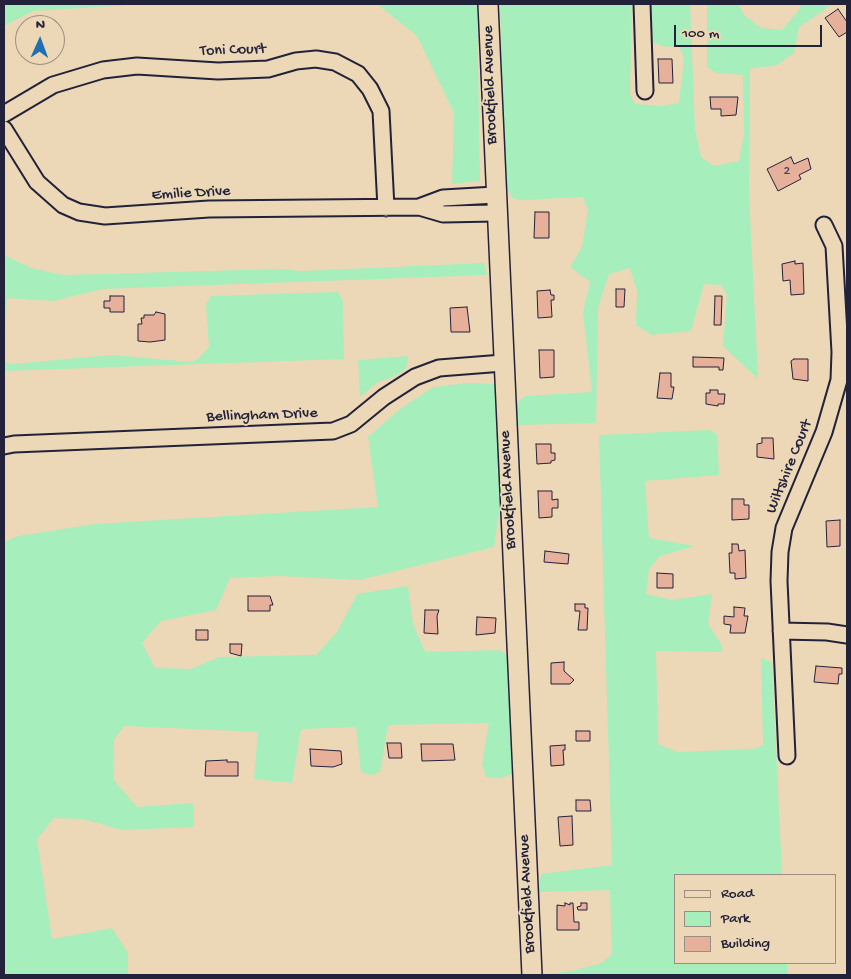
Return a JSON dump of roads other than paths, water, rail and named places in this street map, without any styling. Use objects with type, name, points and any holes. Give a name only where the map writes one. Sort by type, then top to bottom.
[{"type":"main road","name":"Brookfield Avenue","points":[[488,4],[532,975]]},
{"type":"street","points":[[642,4],[644,91]]},
{"type":"street","name":"Toni Court","points":[[4,114],[53,85],[103,70],[137,66],[218,71],[268,69],[296,61],[316,59],[335,62],[358,74],[370,89],[381,111],[386,208]]},
{"type":"street","name":"Emilie Drive","points":[[4,129],[37,182],[63,205],[79,212],[105,216],[209,209],[419,207],[450,198],[496,204]]},
{"type":"street","points":[[450,198],[450,214]]},
{"type":"street","name":"Emilie Drive","points":[[419,207],[450,214],[496,204]]},
{"type":"street","name":"Wiltshire Court","points":[[787,756],[779,581],[784,528],[824,432],[839,380],[840,352],[834,246],[824,225]]},
{"type":"street","name":"Bellingham Drive","points":[[4,446],[14,444],[332,430],[351,424],[384,397],[415,377],[439,368],[503,363]]},
{"type":"street","points":[[781,631],[827,632],[847,635]]}]
